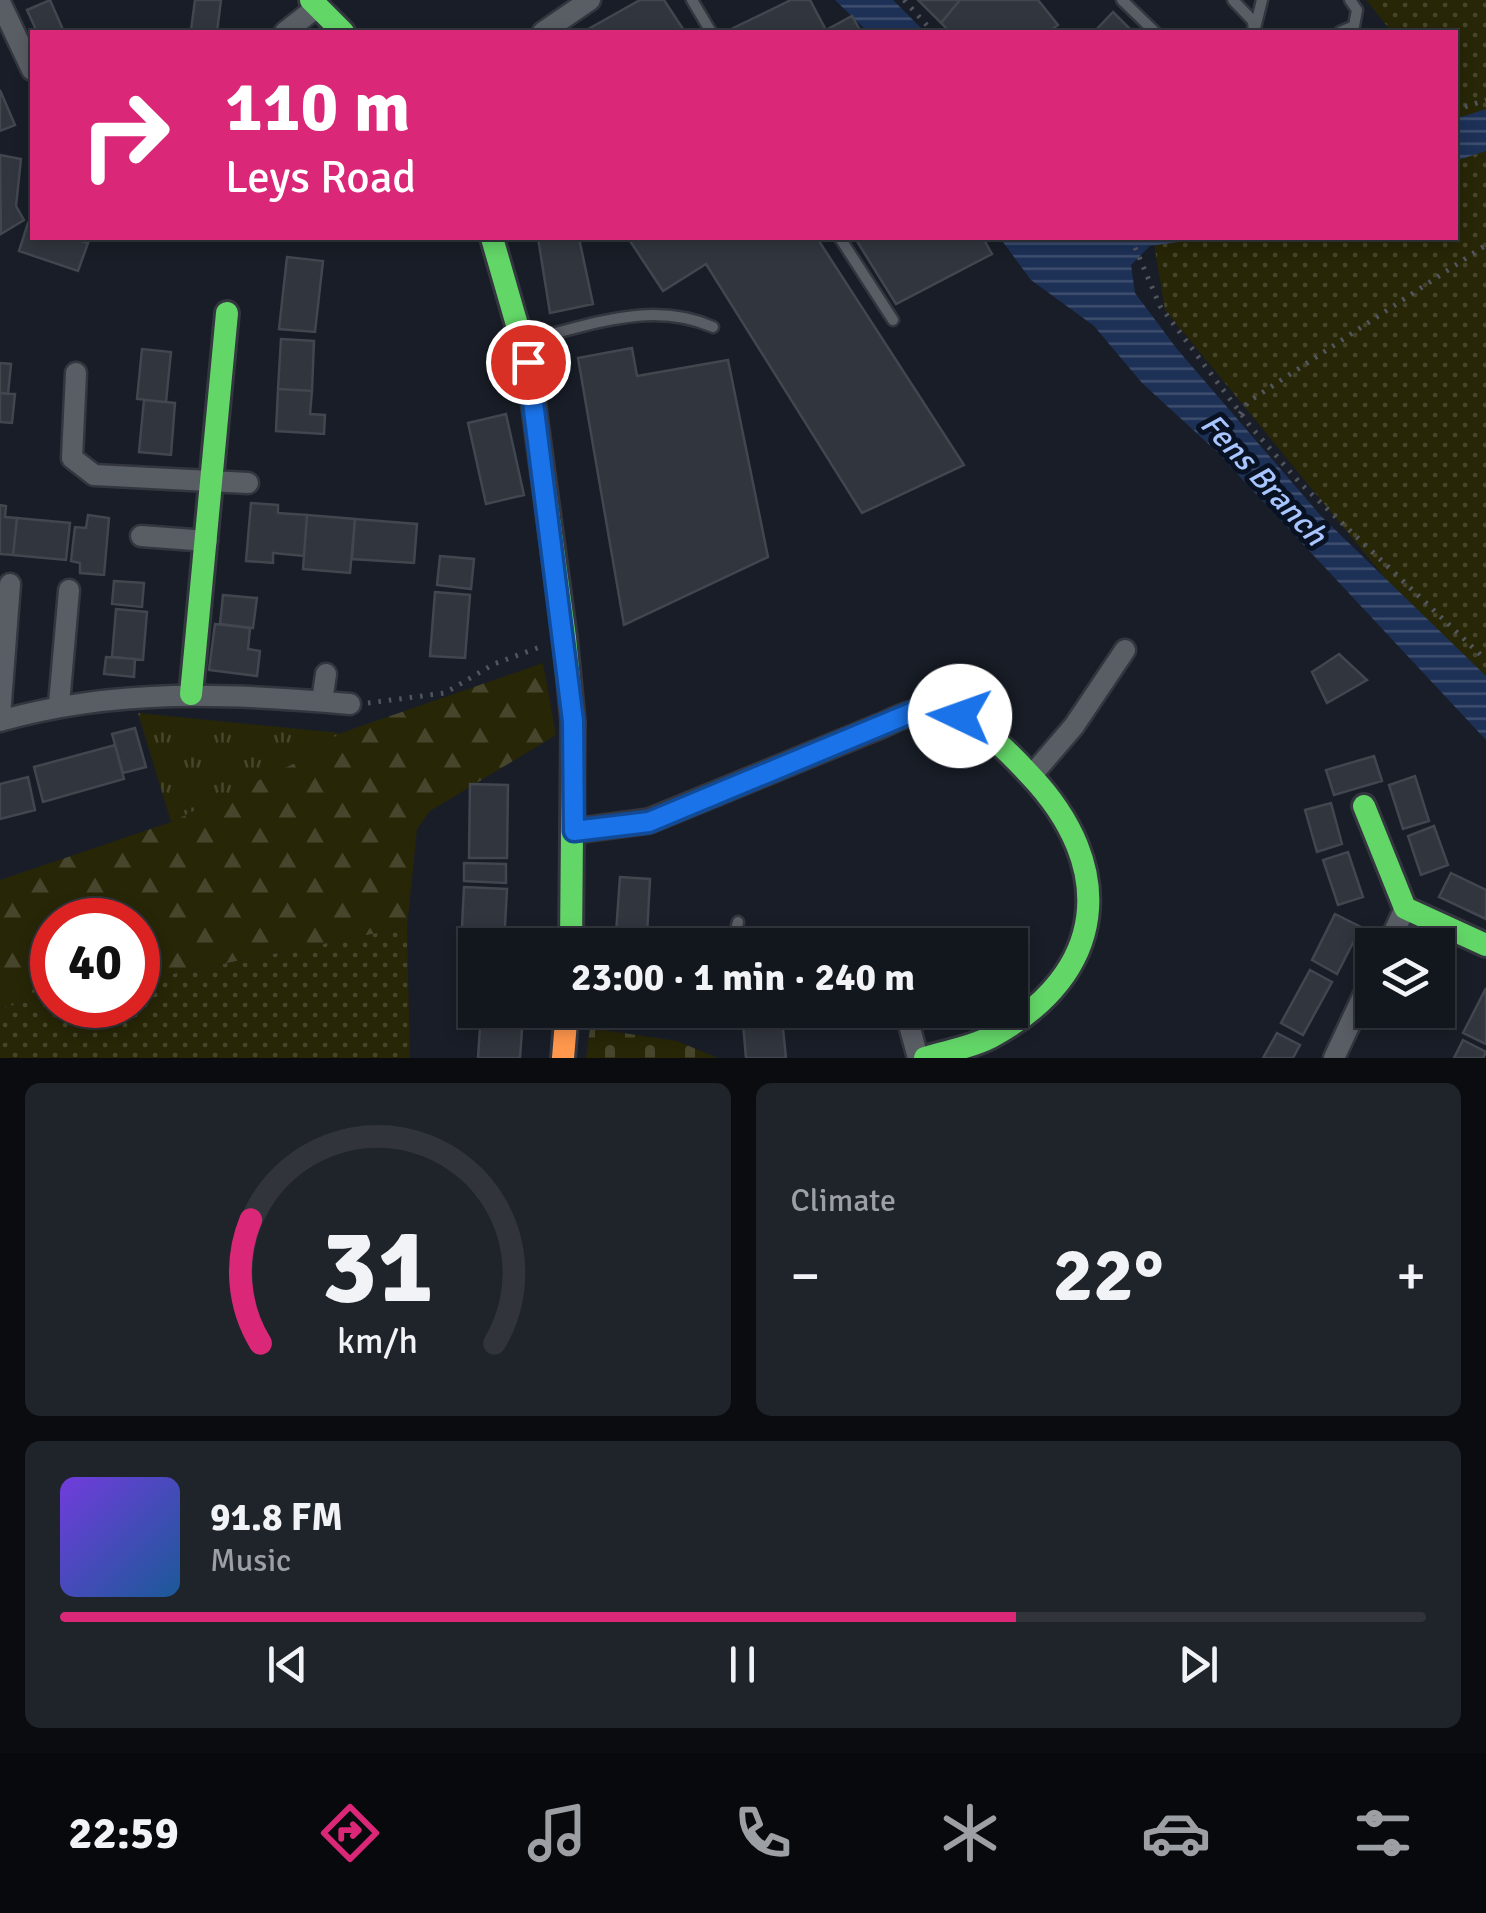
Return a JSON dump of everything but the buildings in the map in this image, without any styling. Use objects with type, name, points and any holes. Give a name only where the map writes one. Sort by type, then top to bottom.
[{"type":"street","points":[[546,30],[590,0]]},
{"type":"street","points":[[0,2],[30,66]]},
{"type":"street","points":[[287,30],[314,4],[341,30]]},
{"type":"street","points":[[493,240],[522,342],[565,646],[573,721],[572,928]]},
{"type":"street","points":[[191,694],[227,313]]},
{"type":"street","points":[[76,374],[72,458],[80,468],[117,477],[248,483]]},
{"type":"street","points":[[141,536],[207,541]]},
{"type":"street","points":[[10,584],[0,719],[59,704],[191,694],[350,704]]},
{"type":"street","points":[[59,704],[69,590]]},
{"type":"street","points":[[1032,775],[1074,726],[1125,650]]},
{"type":"street","points":[[322,702],[326,674]]},
{"type":"street","points":[[574,831],[649,822],[918,710],[939,710],[971,722],[1032,775],[1060,807],[1080,840],[1093,898],[1090,928],[1076,959],[1045,997],[986,1039],[922,1058],[911,1028]]},
{"type":"street","points":[[1364,806],[1405,908],[1486,946]]},
{"type":"street","points":[[1396,928],[1405,908]]},
{"type":"street","points":[[1334,1058],[1355,1013]]},
{"type":"street","points":[[563,1058],[566,1028]]},
{"type":"lane","points":[[692,0],[710,30]]},
{"type":"lane","points":[[1122,0],[1153,30]]},
{"type":"lane","points":[[1233,0],[1253,21],[1255,30]]},
{"type":"lane","points":[[1255,30],[1262,0]]},
{"type":"lane","points":[[1345,30],[1354,26],[1357,10],[1350,0]]},
{"type":"lane","points":[[841,240],[893,320]]},
{"type":"lane","points":[[522,342],[630,315],[684,314],[713,327]]},
{"type":"lane","points":[[736,928],[738,922]]},
{"type":"path","points":[[904,0],[931,30]]},
{"type":"path","points":[[1458,109],[1486,100]]},
{"type":"path","points":[[1132,240],[1160,306],[1240,414],[1300,483],[1486,660]]},
{"type":"path","points":[[1240,414],[1248,402],[1486,245]]},
{"type":"path","points":[[350,704],[445,693],[494,664],[565,646]]},
{"type":"green space","points":[[1366,0],[1486,0],[1486,701],[1165,310],[1153,240],[1458,240],[1458,30],[1390,30]]},
{"type":"green space","points":[[543,663],[556,735],[430,811],[417,829],[407,927],[160,977],[160,898],[30,898],[30,1002],[0,1008],[0,880],[171,822],[293,764],[341,733]]},
{"type":"green space","points":[[138,713],[341,733],[293,764],[171,822]]},
{"type":"green space","points":[[407,927],[410,1058],[0,1058],[0,1008],[30,1002],[30,1028],[160,1028],[160,977]]},
{"type":"green space","points":[[590,1028],[677,1041],[718,1058],[586,1058]]},
{"type":"water","points":[[835,0],[893,0],[923,30],[866,30]]},
{"type":"water","points":[[1486,109],[1486,151],[1458,160],[1458,118]]},
{"type":"water","name":"Fens Branch","points":[[1001,240],[1192,240],[1150,246],[1131,265],[1135,293],[1177,349],[1321,516],[1486,676],[1486,740],[1215,450],[1142,383],[1094,326],[1031,280]]},
{"type":"traffic: fast","points":[[311,0],[341,30]]},
{"type":"traffic: fast","points":[[493,240],[528,363],[565,638],[573,721],[571,928]]},
{"type":"traffic: fast","points":[[191,694],[227,313]]},
{"type":"traffic: fast","points":[[878,727],[928,710],[963,719],[987,734],[1029,774],[1058,809],[1077,845],[1087,881],[1087,917],[1078,951],[1059,982],[1030,1011],[991,1037],[925,1058]]},
{"type":"traffic: fast","points":[[1364,806],[1405,908],[1486,945]]},
{"type":"traffic: slow","points":[[563,1058],[566,1028]]},
{"type":"traffic: jam","points":[[574,831],[649,821],[878,727]]},
{"type":"route","points":[[528,362],[573,721],[574,831],[649,822],[918,710],[960,716]]}]
